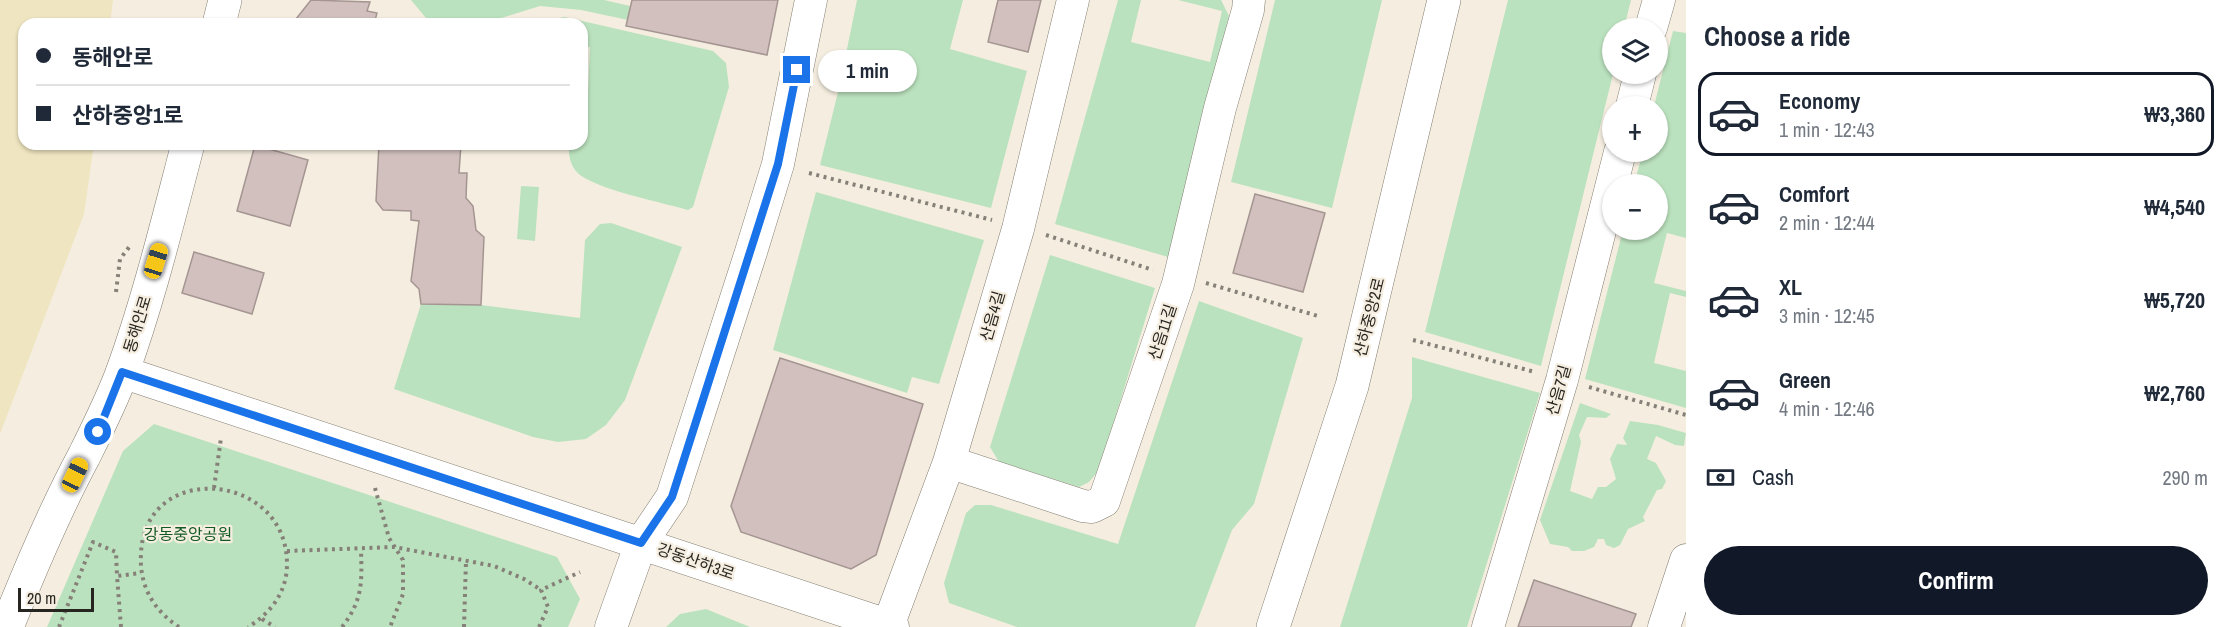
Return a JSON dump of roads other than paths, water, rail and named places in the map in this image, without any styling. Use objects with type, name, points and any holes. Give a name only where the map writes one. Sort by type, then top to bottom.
[{"type":"main road","points":[[220,18],[225,0]]},
{"type":"main road","name":"산하중앙2로","points":[[1273,627],[1352,386],[1444,0]]},
{"type":"main road","name":"동해안로","points":[[8,627],[21,591],[84,456],[98,432],[122,372],[167,224],[186,150]]},
{"type":"street","points":[[611,627],[641,543],[672,497],[778,164],[812,0]]},
{"type":"street","name":"산음4길","points":[[891,626],[949,462],[1018,229],[1073,0]]},
{"type":"street","name":"산음11길","points":[[949,462],[1083,506],[1092,507],[1104,501],[1178,284],[1220,108],[1249,0]]},
{"type":"street","points":[[1654,18],[1659,0]]},
{"type":"street","name":"산음7길","points":[[1488,627],[1562,380],[1617,162]]},
{"type":"street","name":"강동산하3로","points":[[122,372],[891,626]]},
{"type":"street","points":[[1664,627],[1686,560]]},
{"type":"park label","name":"강동중앙공원","points":[[188,534]]}]
